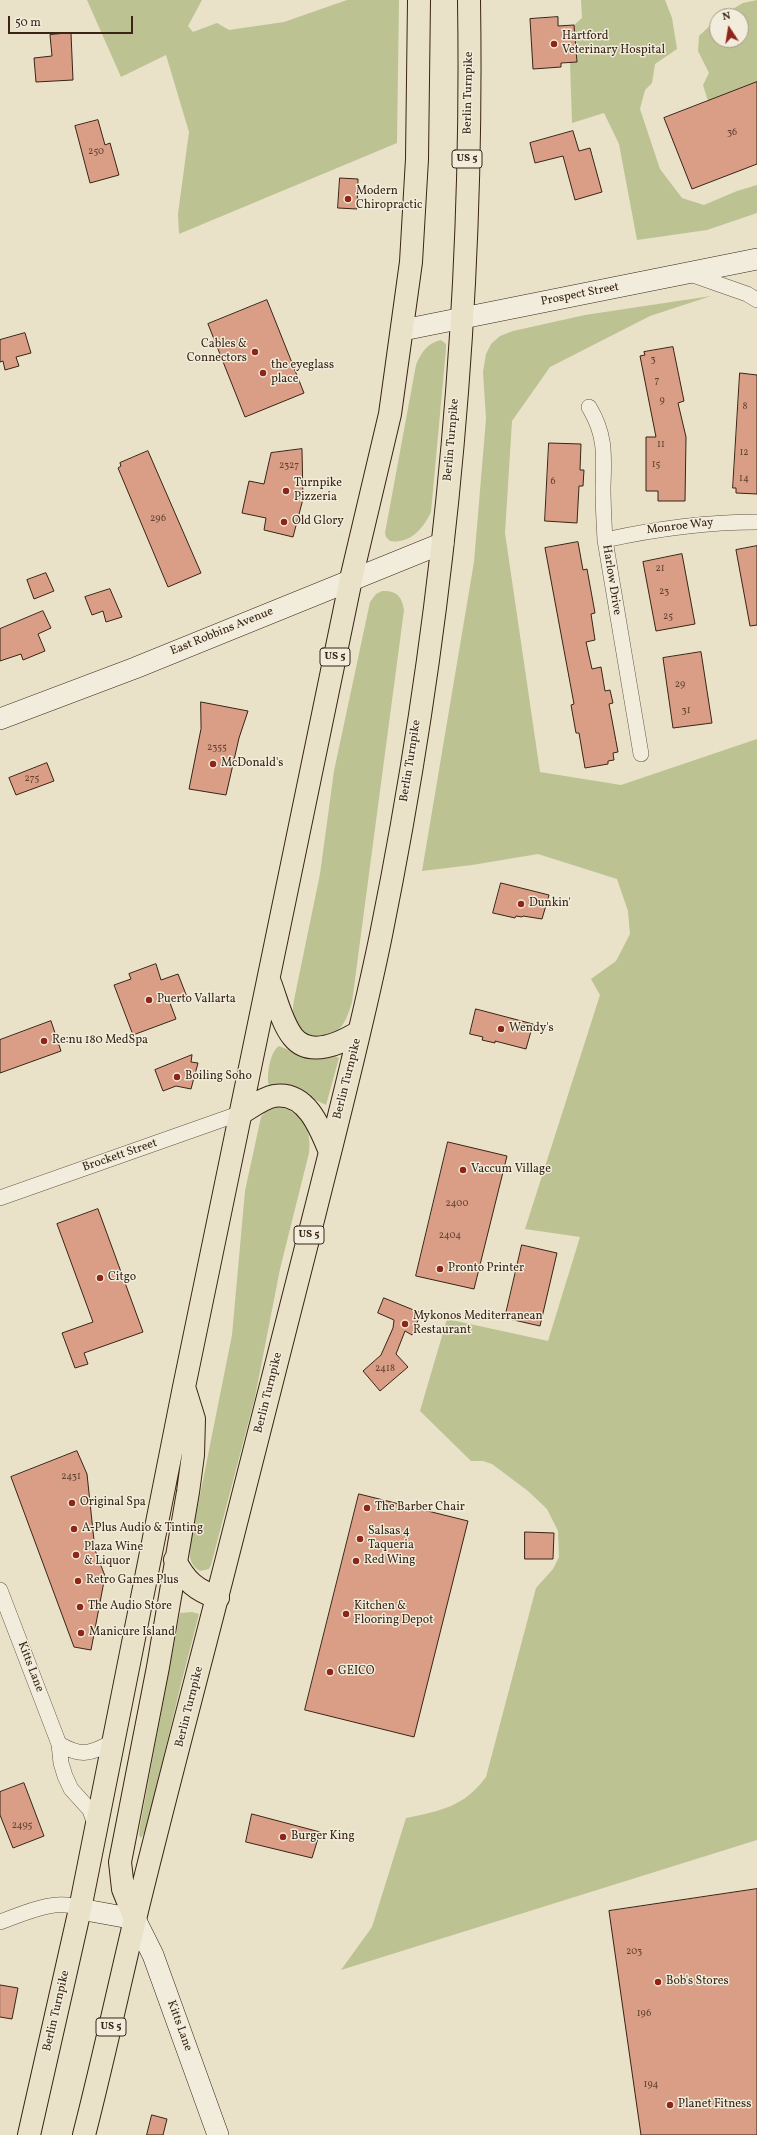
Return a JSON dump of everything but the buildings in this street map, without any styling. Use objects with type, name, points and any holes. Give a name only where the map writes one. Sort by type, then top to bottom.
[{"type":"highway","name":"Berlin Turnpike","points":[[29,2135],[80,1909],[112,1742],[184,1387],[351,579],[390,414],[403,330],[411,262],[415,204],[420,28],[419,0]]},
{"type":"highway","name":"Berlin Turnpike","points":[[84,2135],[108,2041],[135,1919],[218,1598],[359,1032],[381,933],[404,809],[427,663],[443,543],[454,421],[468,158],[469,0]]},
{"type":"highway","points":[[269,980],[286,1023],[294,1038],[307,1046],[323,1047],[339,1044],[359,1032]]},
{"type":"highway","points":[[241,1113],[272,1096],[286,1096],[299,1100],[318,1122],[330,1152]]},
{"type":"highway","points":[[135,1919],[123,1889],[120,1862],[158,1667],[193,1455],[194,1419],[184,1387]]},
{"type":"highway","points":[[175,1560],[182,1574],[190,1584],[202,1592],[218,1598]]},
{"type":"main road","name":"Prospect Street","points":[[403,330],[757,258]]},
{"type":"main road","name":"East Robbins Avenue","points":[[0,719],[135,668],[351,579],[443,543]]},
{"type":"main road","points":[[80,1909],[135,1919]]},
{"type":"main road","name":"Kitts Lane","points":[[135,1919],[153,1955],[218,2135]]},
{"type":"street","points":[[686,273],[747,294],[757,300]]},
{"type":"street","name":"Harlow Drive","points":[[589,407],[596,419],[604,451],[603,513],[605,540],[641,754]]},
{"type":"street","name":"Monroe Way","points":[[605,540],[674,527],[703,524],[757,522]]},
{"type":"street","name":"Brockett Street","points":[[0,1198],[241,1113]]},
{"type":"street","name":"Kitts Lane","points":[[0,1590],[59,1744],[61,1763],[65,1776],[71,1789],[90,1810],[96,1828]]},
{"type":"street","points":[[59,1744],[78,1753],[95,1752],[112,1742]]},
{"type":"street","points":[[0,1922],[44,1908],[74,1905],[80,1909]]},
{"type":"green space","points":[[87,0],[202,0],[188,26],[193,32],[217,23],[229,30],[284,22],[347,0],[399,0],[397,143],[179,234],[178,214],[189,132],[166,55],[121,77]]},
{"type":"green space","points":[[581,0],[665,0],[672,18],[677,49],[655,64],[652,83],[645,90],[640,109],[660,169],[682,198],[704,205],[737,191],[757,185],[757,213],[707,230],[637,240],[619,144],[604,113],[572,123],[570,62],[577,61],[574,25],[582,18]]},
{"type":"green space","points":[[757,0],[757,82],[708,101],[703,85],[709,73],[698,51],[699,36],[709,27],[709,48],[749,48],[749,8],[735,8],[743,3]]},
{"type":"green space","points":[[711,296],[650,316],[550,367],[512,421],[505,533],[540,772],[621,785],[757,739],[757,1840],[341,1970],[372,1927],[406,1818],[440,1810],[460,1801],[478,1787],[486,1777],[536,1588],[553,1569],[559,1557],[558,1531],[547,1509],[528,1491],[492,1464],[483,1461],[471,1461],[420,1411],[447,1319],[548,1341],[580,1237],[525,1229],[600,995],[591,979],[616,961],[630,934],[628,911],[617,879],[538,854],[472,865],[422,871],[474,562],[486,419],[483,372],[486,354],[491,344],[500,336],[513,331],[585,315]]},
{"type":"green space","points":[[441,340],[446,344],[446,349],[431,512],[420,529],[410,538],[390,541],[386,537],[385,533],[416,365],[420,356],[428,346]]},
{"type":"green space","points":[[382,591],[395,593],[398,595],[402,601],[404,610],[352,1002],[345,1020],[338,1030],[326,1036],[313,1036],[302,1030],[298,1024],[293,1014],[294,1002],[320,874],[334,771],[370,602],[376,594]]},
{"type":"green space","points":[[279,1046],[299,1054],[323,1057],[335,1056],[339,1058],[326,1105],[311,1098],[269,1086],[268,1077],[271,1058]]},
{"type":"green space","points":[[278,1107],[287,1109],[300,1117],[307,1129],[309,1137],[309,1153],[280,1269],[255,1397],[211,1565],[209,1569],[200,1571],[191,1562],[190,1545],[232,1335],[245,1191],[261,1117],[265,1112]]},
{"type":"green space","points":[[192,1612],[199,1614],[146,1830],[141,1838],[139,1835],[140,1826],[180,1613]]},
{"type":"place","name":"Hartford Veterinary Hospital","points":[[554,44]]},
{"type":"place","name":"Modern Chiropractic","points":[[348,199]]},
{"type":"place","name":"Cables & Connectors","points":[[255,352]]},
{"type":"place","name":"the eyeglass place","points":[[263,373]]},
{"type":"place","name":"Turnpike Pizzeria","points":[[286,491]]},
{"type":"place","name":"Old Glory","points":[[284,522]]},
{"type":"place","name":"McDonald's","points":[[213,764]]},
{"type":"place","name":"Dunkin'","points":[[521,904]]},
{"type":"place","name":"Puerto Vallarta","points":[[149,1000]]},
{"type":"place","name":"Wendy's","points":[[501,1029]]},
{"type":"place","name":"Re:nu 180 MedSpa","points":[[44,1041]]},
{"type":"place","name":"Boiling Soho","points":[[177,1077]]},
{"type":"place","name":"Vaccum Village","points":[[463,1170]]},
{"type":"place","name":"Pronto Printer","points":[[440,1269]]},
{"type":"place","name":"Citgo","points":[[100,1278]]},
{"type":"place","name":"Mykonos Mediterranean Restaurant","points":[[405,1324]]},
{"type":"place","name":"Original Spa","points":[[72,1503]]},
{"type":"place","name":"The Barber Chair","points":[[367,1508]]},
{"type":"place","name":"A-Plus Audio & Tinting","points":[[74,1529]]},
{"type":"place","name":"Salsas 4 Taqueria","points":[[360,1539]]},
{"type":"place","name":"Plaza Wine & Liquor","points":[[76,1555]]},
{"type":"place","name":"Red Wing","points":[[356,1561]]},
{"type":"place","name":"Retro Games Plus","points":[[78,1581]]},
{"type":"place","name":"The Audio Store","points":[[80,1607]]},
{"type":"place","name":"Kitchen & Flooring Depot","points":[[346,1614]]},
{"type":"place","name":"Manicure Island","points":[[81,1633]]},
{"type":"place","name":"GEICO","points":[[330,1672]]},
{"type":"place","name":"Burger King","points":[[283,1837]]},
{"type":"place","name":"Bob's Stores","points":[[658,1982]]},
{"type":"place","name":"Planet Fitness","points":[[670,2105]]}]
